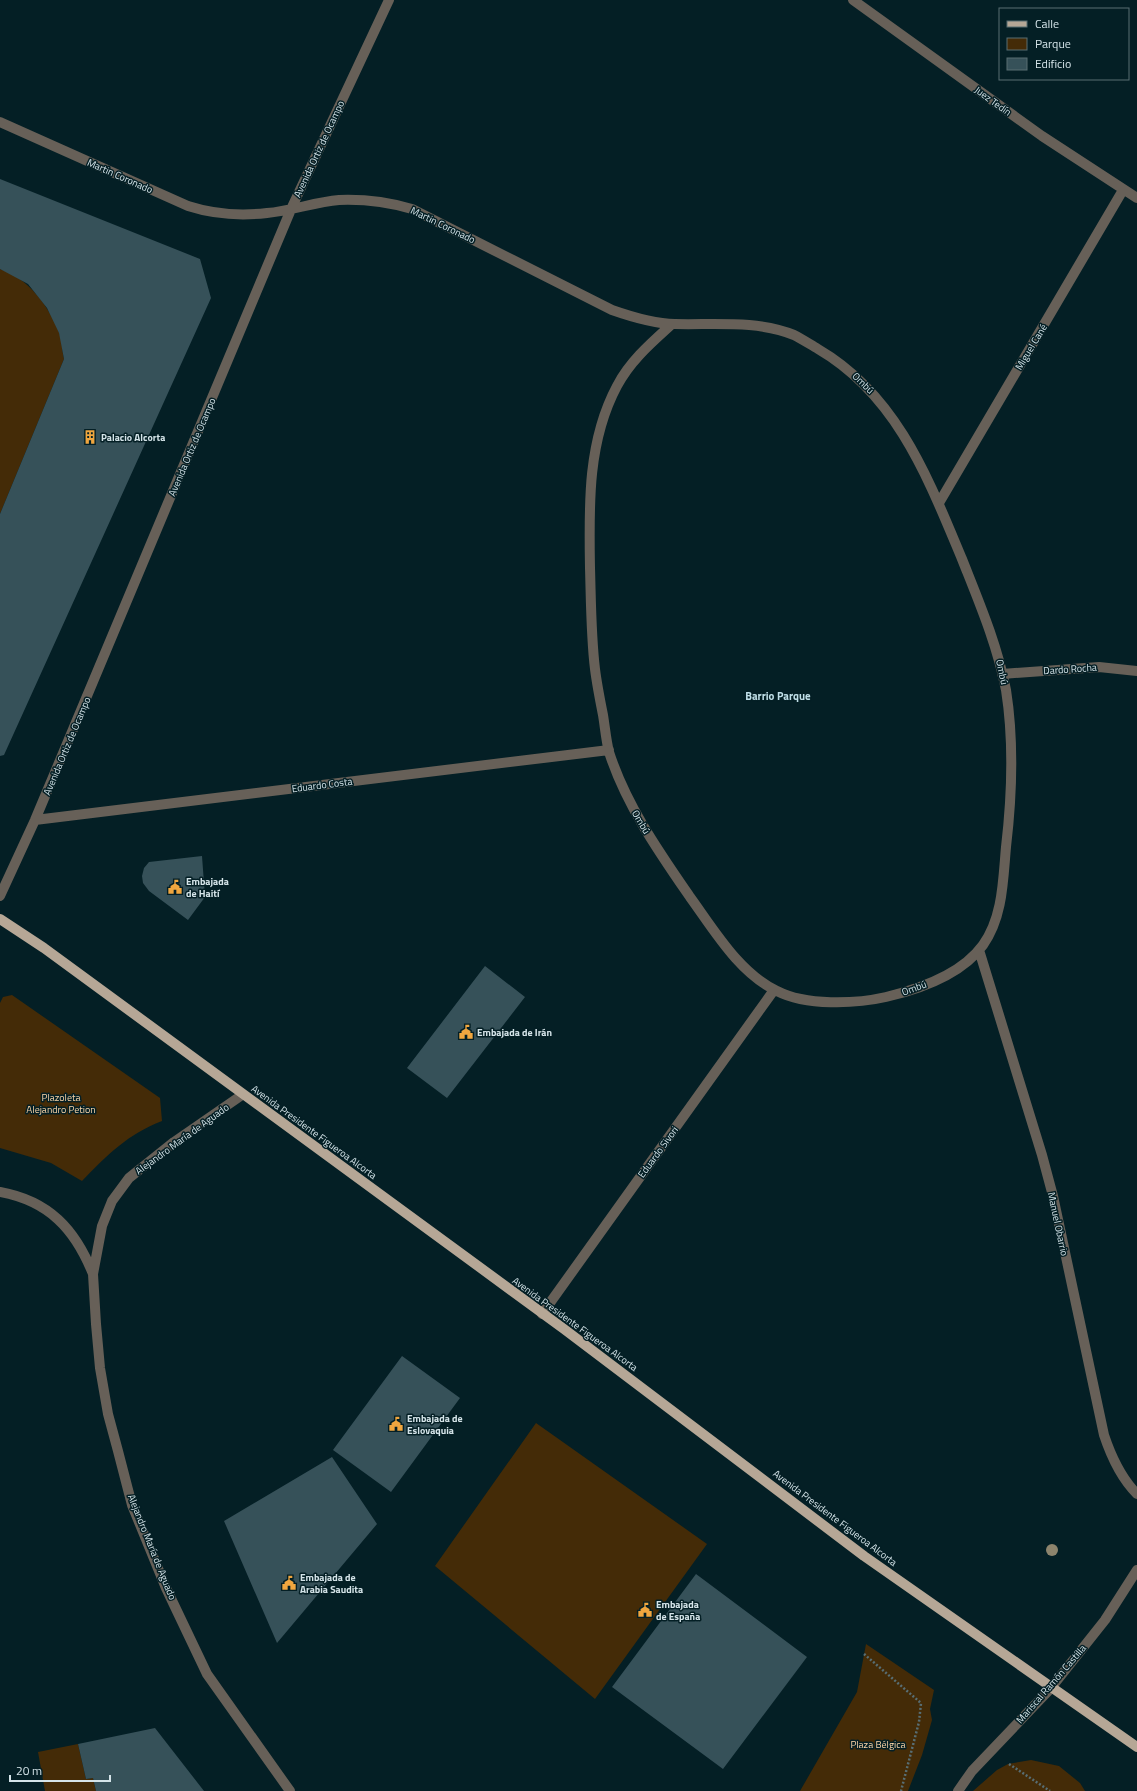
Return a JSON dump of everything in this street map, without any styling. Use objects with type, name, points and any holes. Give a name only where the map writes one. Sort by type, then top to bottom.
[{"type":"main road","name":"Avenida Presidente Figueroa Alcorta","points":[[0,919],[44,948],[542,1314],[864,1556],[1137,1747]]},
{"type":"street","name":"Avenida Ortiz de Ocampo","points":[[0,896],[35,820],[292,207],[389,0]]},
{"type":"street","name":"Juez Tedín","points":[[853,0],[1042,136],[1137,198]]},
{"type":"street","name":"Martin Coronado","points":[[0,122],[188,206],[204,211],[238,214],[267,213],[292,207],[338,200],[377,201],[412,209],[597,304],[626,315],[672,324]]},
{"type":"street","name":"Miguel Cané","points":[[939,503],[1123,190]]},
{"type":"street","name":"Ombú","points":[[672,324],[755,326],[792,334],[854,373],[875,394],[912,446],[939,503],[987,621],[1002,674],[1009,713],[1011,749],[1007,836],[997,916],[988,937],[979,950],[957,968],[925,985],[872,1000],[825,1001],[788,996],[774,990],[753,975],[722,941],[664,860],[631,804],[609,750],[595,667],[591,597],[589,509],[595,455],[602,423],[616,387],[629,368],[640,354],[672,324]]},
{"type":"street","name":"Dardo Rocha","points":[[1002,674],[1099,667],[1137,671]]},
{"type":"street","name":"Eduardo Costa","points":[[35,820],[609,750]]},
{"type":"street","name":"Manuel Obarrio","points":[[979,950],[1046,1169],[1104,1434],[1114,1460],[1122,1475],[1137,1494]]},
{"type":"street","name":"Eduardo Sivori","points":[[542,1314],[774,990]]},
{"type":"street","name":"Alejandro María de Aguado","points":[[242,1095],[174,1142],[129,1178],[112,1201],[102,1226],[93,1274],[96,1324],[108,1414],[132,1505],[166,1588],[208,1674],[290,1791]]},
{"type":"street","name":"Alejandro María de Aguado","points":[[0,1192],[15,1195],[37,1204],[56,1217],[72,1233],[84,1252],[93,1274]]},
{"type":"street","name":"Mariscal Ramón Castilla","points":[[958,1791],[972,1771],[1051,1688],[1105,1620],[1137,1570]]},
{"type":"path","points":[[864,1654],[921,1703],[919,1722],[901,1791]]},
{"type":"path","points":[[1008,1764],[1050,1791]]},
{"type":"green space","points":[[0,269],[10,273],[29,286],[43,303],[59,332],[64,359],[0,514]]},
{"type":"green space","name":"Plazoleta Alejandro Petion","points":[[12,995],[160,1098],[162,1121],[128,1139],[100,1162],[82,1181],[51,1163],[0,1148],[0,1003],[3,997]]},
{"type":"green space","points":[[536,1423],[707,1544],[595,1699],[435,1566]]},
{"type":"green space","name":"Plaza Bélgica","points":[[866,1644],[934,1690],[930,1709],[932,1720],[922,1755],[908,1791],[800,1791],[857,1692]]},
{"type":"green space","points":[[78,1744],[86,1779],[93,1778],[96,1791],[45,1791],[38,1752]]},
{"type":"green space","points":[[1031,1760],[1059,1766],[1080,1783],[1085,1791],[973,1791],[997,1770],[1008,1764]]},
{"type":"building","name":"Palacio Alcorta","points":[[0,179],[200,259],[211,298],[4,755],[0,756],[0,514],[64,359],[59,333],[47,308],[28,284],[0,269]]},
{"type":"building","name":"Embajada de Haití","points":[[202,856],[205,897],[188,920],[149,891],[143,883],[142,876],[144,868],[149,862]]},
{"type":"building","name":"Embajada de Irán","points":[[485,966],[525,997],[447,1098],[407,1068]]},
{"type":"building","name":"Embajada de Eslovaquia","points":[[402,1356],[460,1398],[391,1492],[333,1450]]},
{"type":"building","name":"Embajada de Arabia Saudita","points":[[332,1457],[377,1524],[277,1643],[224,1521]]},
{"type":"building","points":[[696,1574],[807,1657],[723,1769],[612,1687]]},
{"type":"building","points":[[155,1728],[204,1791],[96,1791],[93,1778],[86,1779],[78,1744]]},
{"type":"place","name":"Palacio Alcorta","points":[[90,437]]},
{"type":"place","name":"Embajada de Haití","points":[[175,887]]},
{"type":"place","name":"Embajada de Irán","points":[[466,1032]]},
{"type":"place","name":"Embajada de Eslovaquia","points":[[396,1424]]},
{"type":"place","name":"Embajada de Arabia Saudita","points":[[289,1583]]},
{"type":"place","name":"Embajada de España","points":[[645,1610]]},
{"type":"district","name":"Barrio Parque","points":[[778,696]]}]
